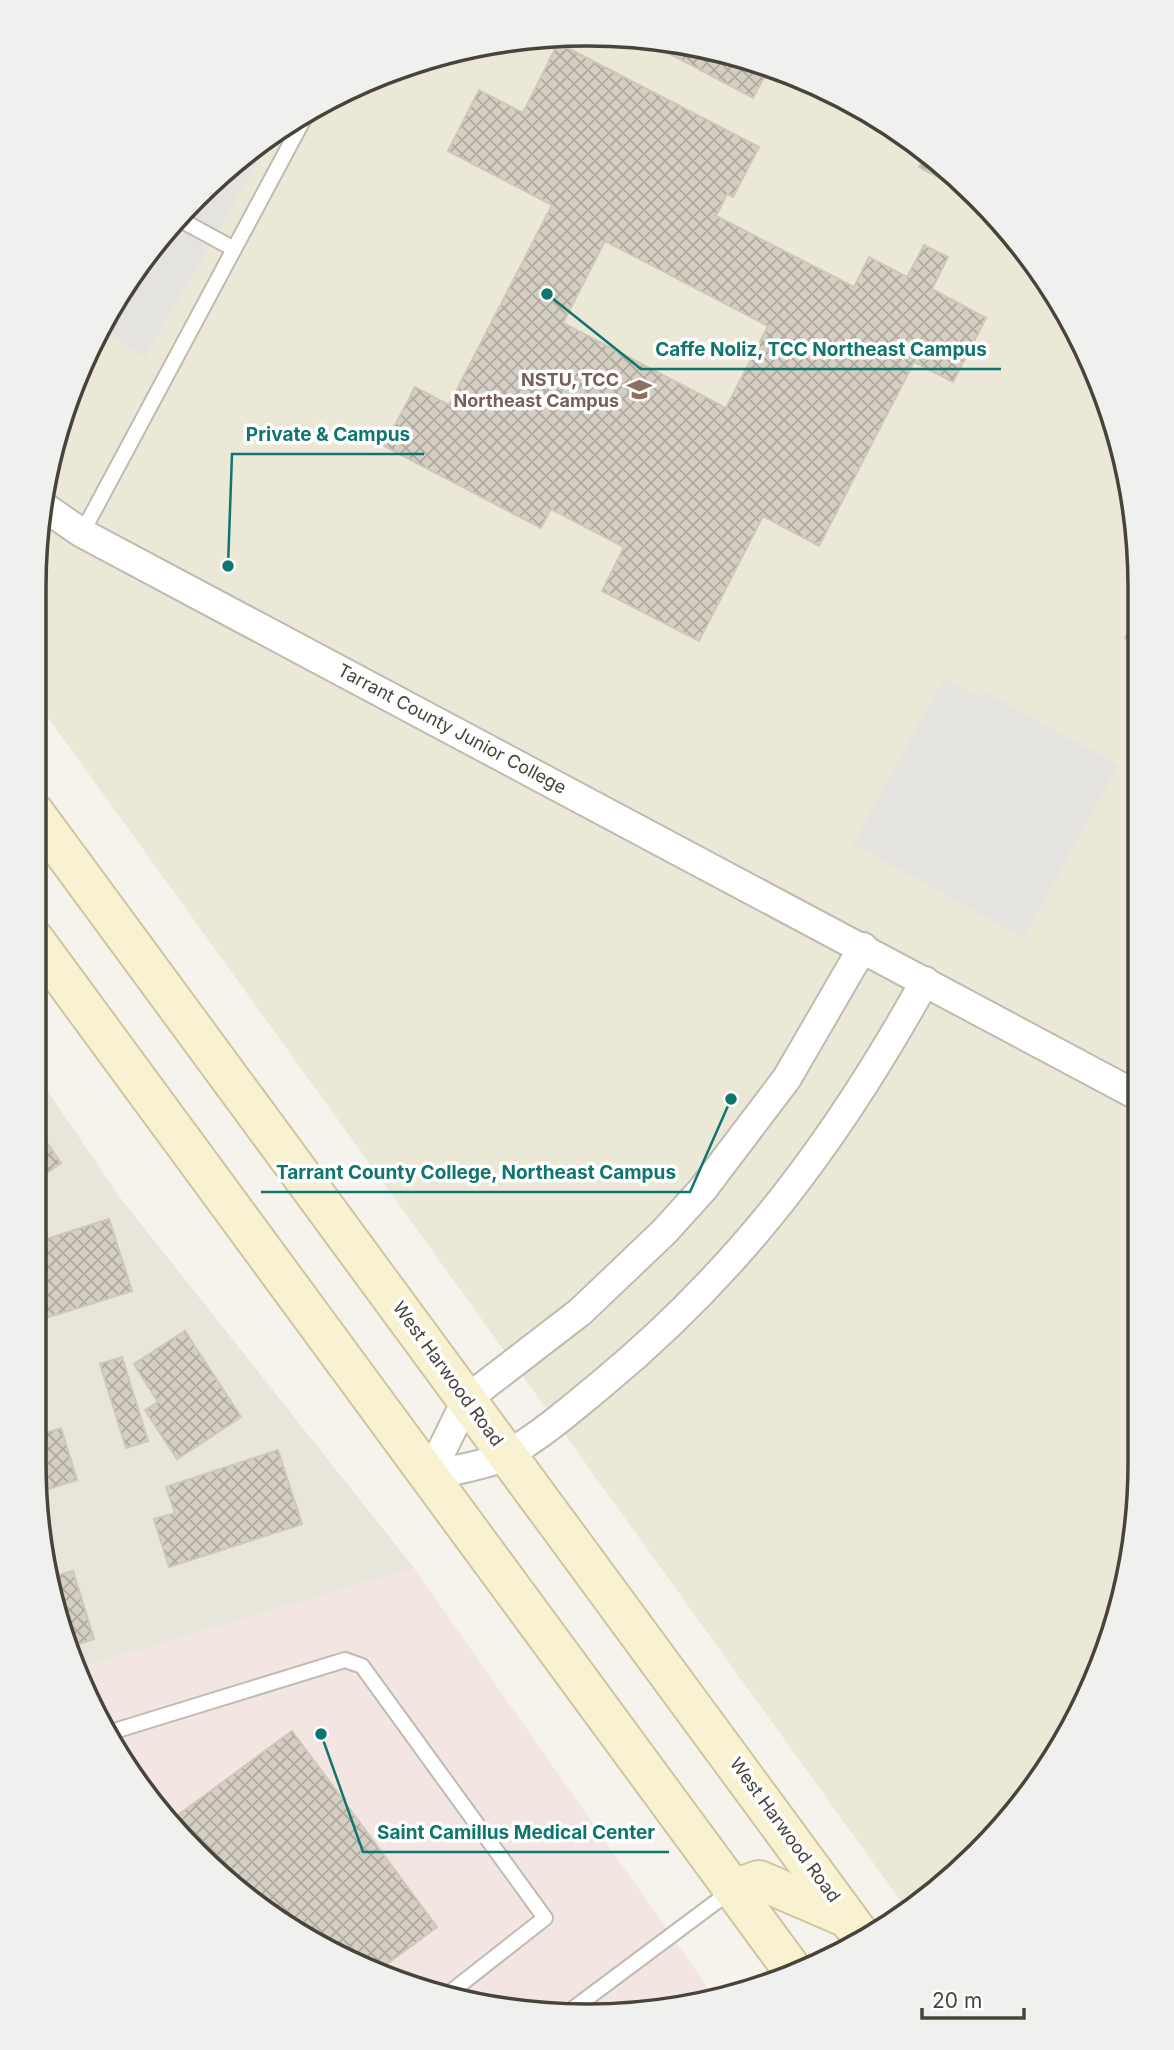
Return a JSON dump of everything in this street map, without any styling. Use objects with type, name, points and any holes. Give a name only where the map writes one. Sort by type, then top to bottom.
[{"type":"main road","name":"West Harwood Road","points":[[46,828],[855,1927]]},
{"type":"main road","points":[[46,955],[789,1965]]},
{"type":"main road","points":[[733,1889],[759,1880],[855,1927]]},
{"type":"street","name":"Tarrant County Junior College","points":[[51,511],[82,533],[1128,1091]]},
{"type":"street","points":[[429,1476],[467,1399],[580,1312],[656,1240],[703,1189],[788,1078],[863,947]]},
{"type":"street","points":[[429,1476],[508,1455],[631,1360],[677,1317],[765,1224],[849,1112],[925,981]]},
{"type":"lane","points":[[82,533],[298,129]]},
{"type":"lane","points":[[186,223],[234,250]]},
{"type":"lane","points":[[116,1730],[345,1660],[362,1667],[545,1918],[455,1988]]},
{"type":"lane","points":[[580,2004],[733,1889]]},
{"type":"shaded area","points":[[552,47],[658,50],[761,74],[826,101],[858,118],[917,157],[944,180],[970,204],[1017,257],[1056,316],[1073,348],[1100,413],[1110,447],[1124,516],[1128,587],[1128,1463],[1124,1534],[1100,1637],[1073,1702],[1056,1734],[1017,1793],[994,1820],[944,1870],[902,1903],[46,715],[47,552],[56,481],[74,413],[101,348],[118,316],[157,257],[180,230],[204,204],[257,157],[316,118],[348,101],[413,74],[447,64],[516,50]]},
{"type":"shaded area","points":[[263,153],[145,357],[108,335],[118,316],[157,257],[180,230],[204,204]]},
{"type":"shaded area","points":[[944,678],[980,698],[984,691],[1118,765],[1024,938],[853,844]]},
{"type":"shaded area","points":[[46,1089],[121,1199],[414,1568],[86,1666],[74,1637],[56,1569],[47,1498]]},
{"type":"shaded area","points":[[414,1568],[708,1988],[693,1994],[622,2003],[516,2000],[413,1976],[348,1949],[316,1932],[257,1893],[204,1846],[157,1793],[137,1764],[101,1702],[86,1666]]},
{"type":"building","points":[[556,47],[565,47],[759,147],[733,197],[727,194],[716,216],[854,287],[869,257],[907,277],[924,245],[948,257],[932,289],[986,318],[953,382],[914,362],[819,546],[763,516],[699,641],[602,591],[624,547],[551,509],[541,528],[384,446],[415,387],[449,405],[552,205],[448,151],[479,90],[523,113]],"holes":[[[605,241],[768,326],[726,408],[563,323]]]},
{"type":"building","points":[[665,51],[727,64],[765,76],[753,98]]},
{"type":"building","points":[[922,161],[945,181],[919,167]]},
{"type":"building","points":[[46,1141],[61,1163],[46,1174]]},
{"type":"building","points":[[109,1219],[132,1291],[46,1318],[46,1239]]},
{"type":"building","points":[[185,1331],[241,1417],[177,1459],[145,1410],[158,1402],[134,1364]]},
{"type":"building","points":[[122,1357],[148,1441],[126,1448],[100,1364]]},
{"type":"building","points":[[61,1428],[77,1480],[47,1489],[46,1463],[46,1433]]},
{"type":"building","points":[[278,1450],[302,1524],[169,1567],[154,1519],[175,1513],[166,1487]]},
{"type":"building","points":[[73,1571],[94,1639],[77,1644],[58,1575]]},
{"type":"building","points":[[292,1731],[437,1927],[385,1965],[380,1963],[316,1932],[257,1893],[204,1846],[177,1816]]},
{"type":"place","name":"Caffe Noliz, TCC Northeast Campus","points":[[547,294]]},
{"type":"place","name":"NSTU, TCC Northeast Campus","points":[[639,390]]},
{"type":"place","name":"Private & Campus","points":[[228,566]]},
{"type":"place","name":"Tarrant County College, Northeast Campus","points":[[731,1099]]},
{"type":"place","name":"Saint Camillus Medical Center","points":[[321,1734]]}]
